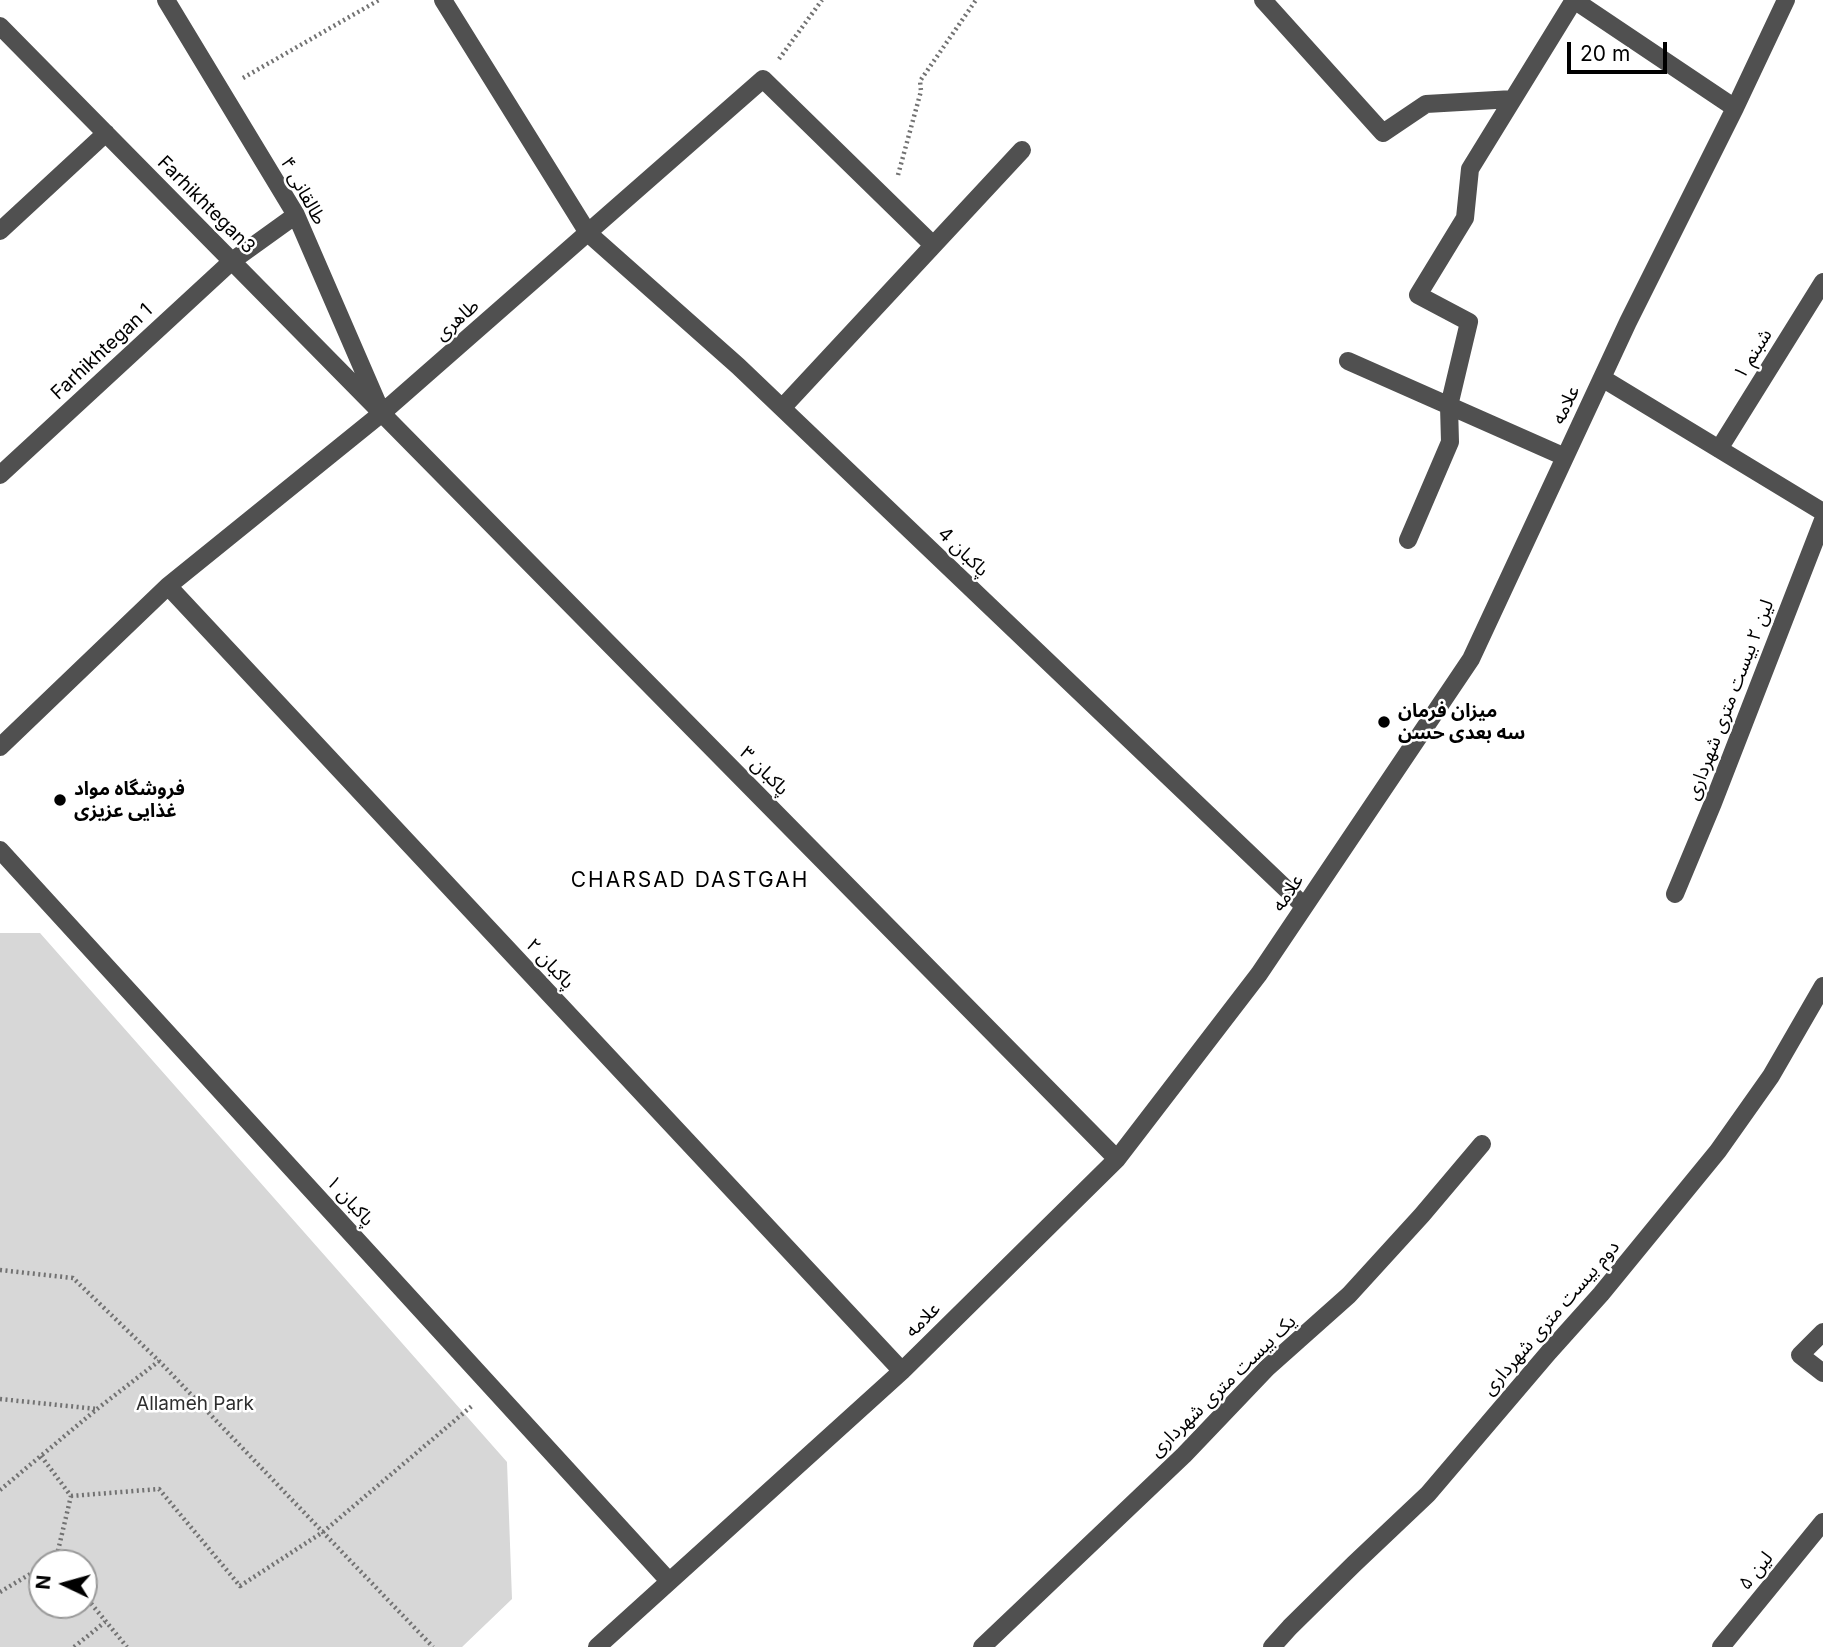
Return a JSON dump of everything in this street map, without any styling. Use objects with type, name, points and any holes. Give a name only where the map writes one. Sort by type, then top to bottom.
[{"type":"street","name":"طالقانی ۴","points":[[166,0],[296,215],[382,413]]},
{"type":"street","name":"پاکبان 4","points":[[443,0],[587,233],[738,366],[1304,906]]},
{"type":"street","points":[[1263,0],[1383,134],[1426,104],[1513,99]]},
{"type":"street","points":[[1408,540],[1450,442],[1449,406],[1469,322],[1418,295],[1465,218],[1471,169],[1574,0],[1735,108]]},
{"type":"street","name":"علامه","points":[[598,1646],[902,1371],[1116,1159],[1259,974],[1471,659],[1602,378],[1786,0]]},
{"type":"street","name":"Farhikhtegan3","points":[[0,26],[382,413]]},
{"type":"street","name":"طاهری","points":[[0,747],[168,586],[382,413],[764,79]]},
{"type":"street","points":[[764,79],[933,245]]},
{"type":"street","points":[[0,231],[106,133]]},
{"type":"street","points":[[782,408],[1022,150]]},
{"type":"street","name":"Farhikhtegan 1","points":[[0,475],[232,261],[296,215]]},
{"type":"street","name":"شبنم ۱","points":[[1719,449],[1823,282]]},
{"type":"street","points":[[1348,361],[1565,457]]},
{"type":"street","points":[[1602,378],[1823,512]]},
{"type":"street","name":"پاکبان ۳","points":[[382,413],[1116,1159]]},
{"type":"street","name":"لین ۲ بیست متری شهرداری","points":[[1675,894],[1823,520]]},
{"type":"street","name":"پاکبان ۲","points":[[168,586],[902,1371]]},
{"type":"street","name":"پاکبان ۱","points":[[0,850],[669,1581]]},
{"type":"street","name":"دوم بیست متری شهرداری","points":[[1272,1647],[1428,1494],[1601,1294],[1725,1140],[1771,1076],[1823,986]]},
{"type":"street","name":"یک بیست متری شهرداری","points":[[982,1647],[1184,1455],[1267,1368],[1349,1295],[1482,1144]]},
{"type":"street","points":[[1823,1332],[1800,1355],[1823,1373]]},
{"type":"street","name":"لین ۵","points":[[1721,1647],[1823,1522]]},
{"type":"path","points":[[220,91],[379,0]]},
{"type":"path","points":[[764,79],[822,0]]},
{"type":"path","points":[[890,202],[921,91],[920,80],[976,0]]},
{"type":"path","points":[[0,1270],[73,1278],[159,1361],[433,1647]]},
{"type":"path","points":[[0,1490],[159,1361]]},
{"type":"path","points":[[71,1496],[159,1489],[240,1586],[323,1532],[493,1388]]},
{"type":"path","points":[[0,1399],[97,1409]]},
{"type":"path","points":[[41,1456],[71,1496],[60,1549]]},
{"type":"path","points":[[0,1592],[28,1575]]},
{"type":"path","points":[[98,1613],[127,1647]]},
{"type":"path","points":[[74,1647],[105,1622]]},
{"type":"path","points":[[83,1640],[86,1647]]},
{"type":"green space","name":"Allameh Park","points":[[0,933],[40,933],[507,1462],[512,1599],[462,1647],[0,1647]]},
{"type":"place","name":"میزان فرمان سه بعدی حسن","points":[[1384,722]]},
{"type":"place","name":"فروشگاه مواد غذایی عزیزی","points":[[60,800]]},
{"type":"district","name":"CHARSAD DASTGAH","points":[[690,881]]}]
